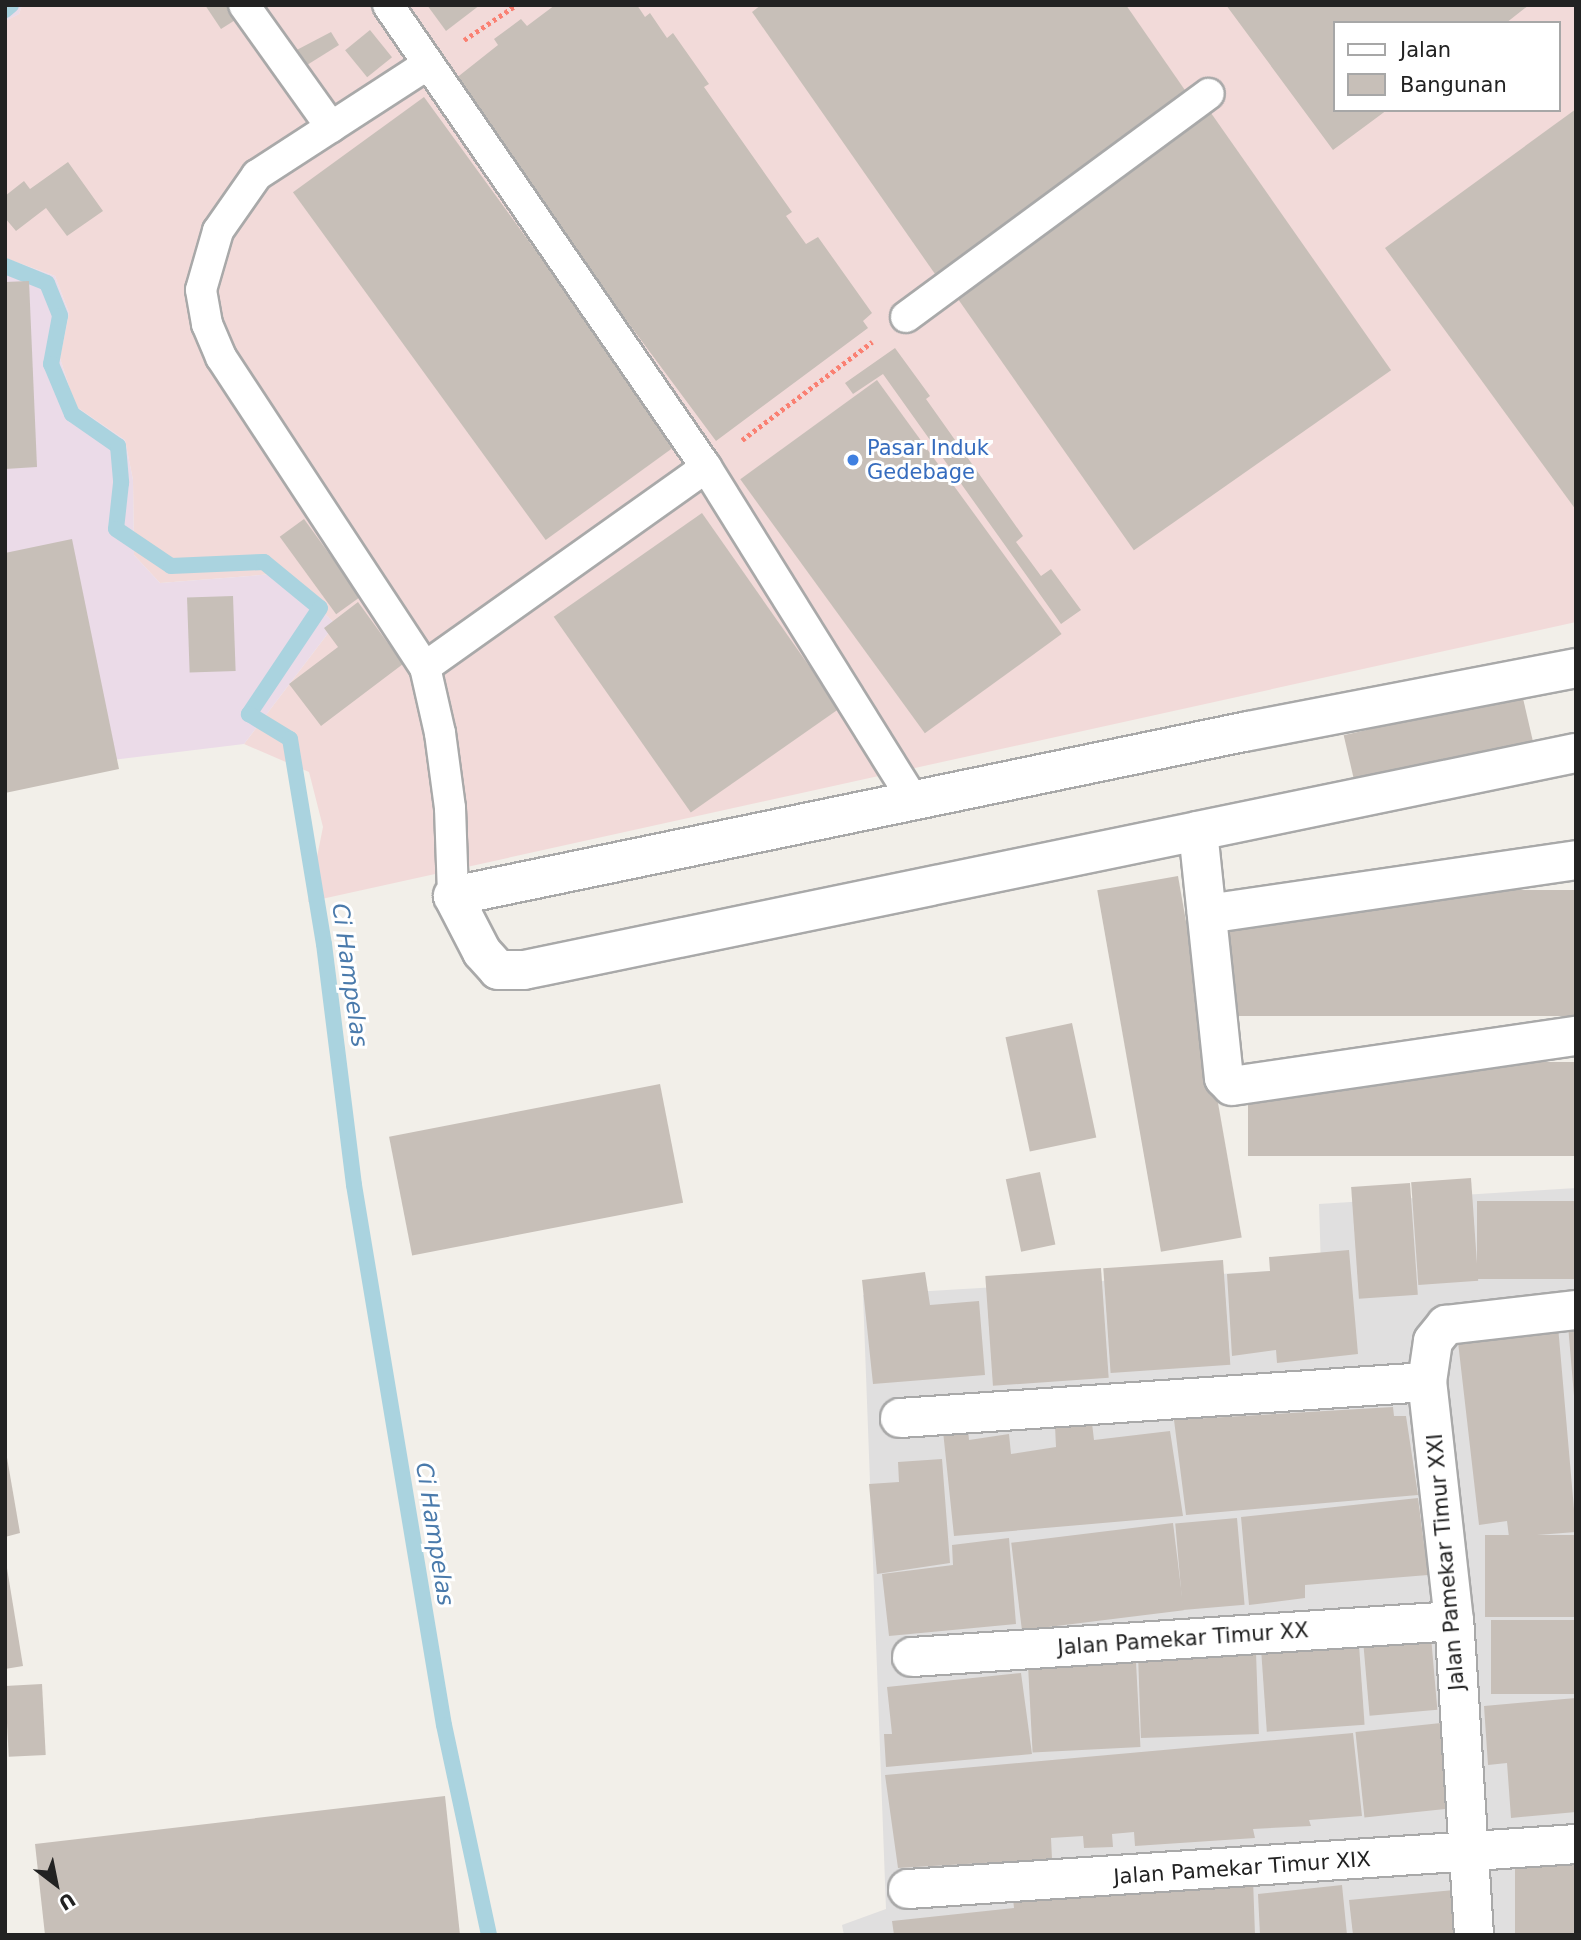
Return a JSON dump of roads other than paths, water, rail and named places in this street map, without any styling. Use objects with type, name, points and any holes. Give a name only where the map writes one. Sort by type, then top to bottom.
[{"type":"street","points":[[1576,668],[453,896],[482,952],[498,970],[523,970],[1576,753]]},
{"type":"street","points":[[1198,831],[1224,1078],[1232,1086],[1576,1036]]},
{"type":"street","points":[[1207,914],[1576,860]]},
{"type":"street","name":"Jalan Pamekar Timur XXI","points":[[1474,1935],[1454,1621],[1427,1382],[1433,1341],[1446,1325],[1576,1310]]},
{"type":"street","points":[[900,1418],[1427,1382]]},
{"type":"street","name":"Jalan Pamekar Timur XX","points":[[912,1657],[1454,1621]]},
{"type":"street","name":"Jalan Pamekar Timur XIX","points":[[908,1889],[1576,1844]]},
{"type":"lane","points":[[244,5],[331,127]]},
{"type":"lane","points":[[388,5],[706,467],[914,801]]},
{"type":"lane","points":[[428,64],[257,175],[218,231],[201,290],[207,324],[222,357],[425,667],[440,733],[450,808],[453,896]]},
{"type":"lane","points":[[906,317],[1209,94]]},
{"type":"lane","points":[[425,667],[706,467]]},
{"type":"waterway","name":"Ci Hampelas","points":[[5,10],[11,5]]},
{"type":"waterway","name":"Ci Hampelas","points":[[5,266],[47,283],[60,316],[51,364],[72,414],[118,446],[121,483],[116,529],[171,566],[264,562],[320,608],[249,714],[290,739],[324,944],[354,1185],[444,1725],[489,1935]]},
{"type":"place","name":"Pasar Induk Gedebage","points":[[853,460]]}]
